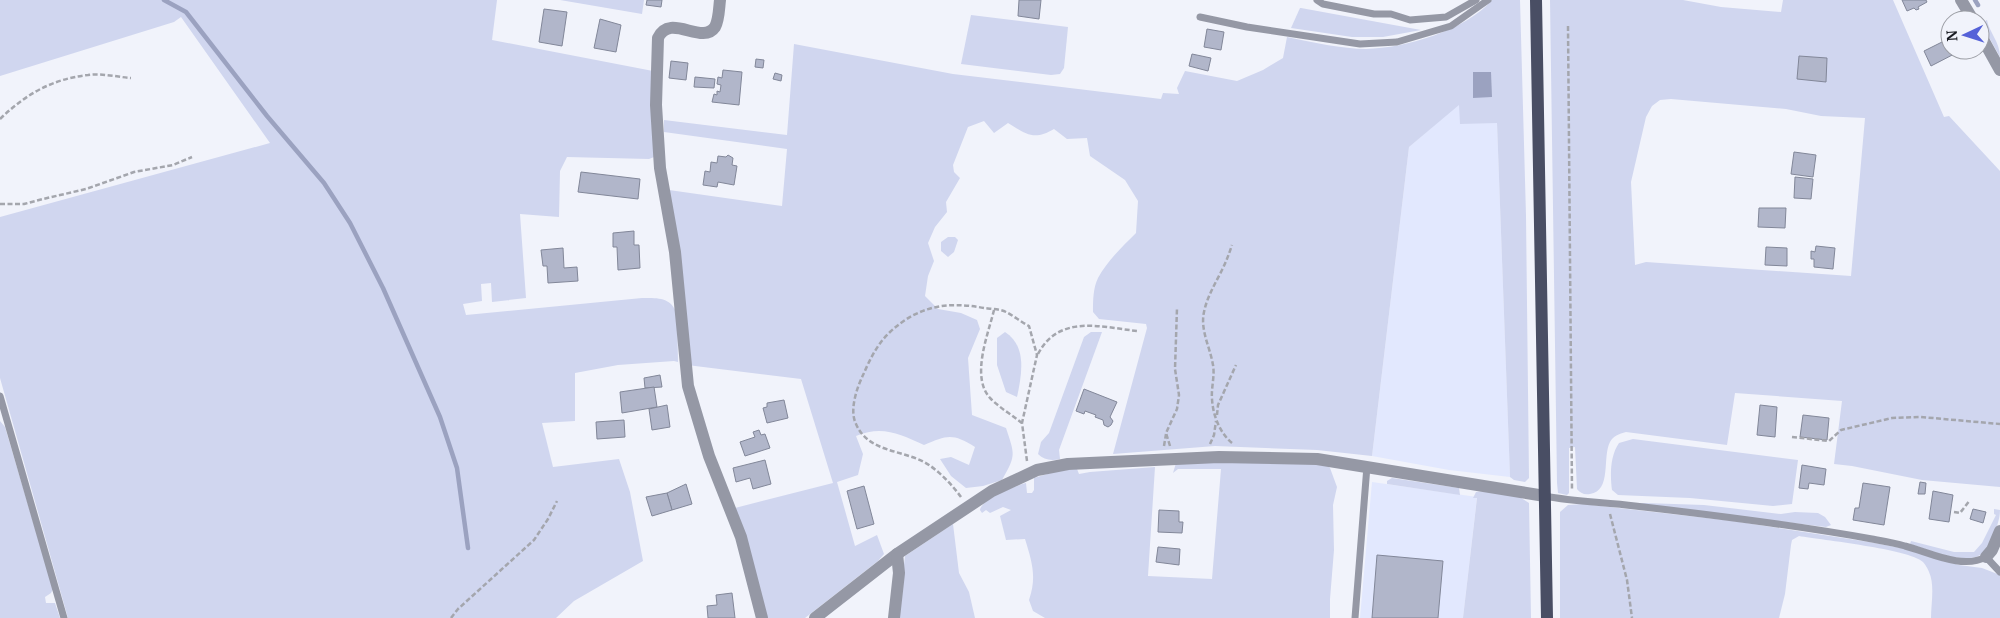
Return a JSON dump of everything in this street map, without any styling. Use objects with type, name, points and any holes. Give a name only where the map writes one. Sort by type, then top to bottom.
[{"type":"main road","points":[[1536,0],[1546,618]]},
{"type":"street","points":[[720,0],[714,29],[700,33],[668,27],[661,31],[658,38],[656,105],[660,168],[675,252],[688,386],[709,456],[741,538],[762,618]]},
{"type":"street","points":[[1990,52],[2000,70]]},
{"type":"street","points":[[815,618],[896,554],[992,491],[1037,470],[1068,464],[1204,457],[1317,459],[1545,496]]},
{"type":"street","points":[[1986,557],[1992,550],[2000,531]]},
{"type":"street","points":[[894,618],[899,573],[896,554]]},
{"type":"lane","points":[[1318,0],[1323,4],[1374,14],[1392,14],[1410,20],[1446,17],[1476,0]]},
{"type":"lane","points":[[1200,17],[1360,44],[1398,42],[1450,26],[1488,0]]},
{"type":"lane","points":[[1,400],[64,618]]},
{"type":"lane","points":[[1356,618],[1367,466]]},
{"type":"lane","points":[[1545,496],[1572,501],[1610,502],[1834,532],[1904,545],[1961,561],[1980,561],[1986,557],[2000,572]]},
{"type":"path","points":[[1568,26],[1572,501]]},
{"type":"path","points":[[0,119],[17,102],[51,83],[90,75],[131,78]]},
{"type":"path","points":[[0,204],[24,204],[42,200],[134,172],[173,165],[192,157]]},
{"type":"path","points":[[1232,245],[1223,269],[1210,292],[1202,329],[1209,347],[1213,367],[1212,400],[1216,419],[1224,436],[1248,458]]},
{"type":"path","points":[[968,506],[954,488],[929,465],[897,451],[877,447],[867,440],[855,423],[854,403],[859,382],[873,354],[888,333],[911,315],[942,304],[971,305],[1005,312],[1028,326],[1037,355]]},
{"type":"path","points":[[1177,308],[1175,369],[1179,395],[1177,409],[1166,433],[1170,447],[1181,459]]},
{"type":"path","points":[[994,310],[981,366],[982,384],[990,398],[1022,423]]},
{"type":"path","points":[[1029,474],[1022,423],[1037,355],[1041,349],[1057,332],[1069,326],[1094,326],[1137,331]]},
{"type":"path","points":[[1204,457],[1214,435],[1218,405],[1236,365]]},
{"type":"path","points":[[1792,437],[1829,441],[1841,430],[1892,418],[1935,418],[2000,424]]},
{"type":"path","points":[[1954,512],[1960,513],[1970,500]]},
{"type":"path","points":[[451,618],[458,609],[534,540],[557,501]]},
{"type":"path","points":[[1610,502],[1610,518],[1627,580],[1632,618]]},
{"type":"shaded area","points":[[0,0],[497,0],[492,40],[653,71],[654,157],[649,159],[567,157],[560,171],[559,217],[520,214],[526,298],[492,302],[491,283],[481,284],[482,301],[463,304],[466,315],[642,298],[668,301],[674,308],[677,314],[678,362],[618,365],[575,373],[575,421],[542,423],[553,467],[619,459],[630,492],[643,561],[574,601],[556,618],[68,618],[0,378],[0,217],[270,143],[181,17],[174,22],[0,76]]},
{"type":"shaded area","points":[[560,0],[644,0],[642,14]]},
{"type":"shaded area","points":[[1492,0],[1520,0],[1526,216],[1529,478],[1525,482],[1514,480],[1510,477],[1497,123],[1460,124],[1459,105],[1409,147],[1372,456],[1317,450],[1215,446],[1113,454],[1147,328],[1146,324],[1099,319],[1093,312],[1094,295],[1096,282],[1106,266],[1136,233],[1138,201],[1125,180],[1090,156],[1087,138],[1067,139],[1054,129],[1041,135],[1030,135],[1008,123],[994,133],[984,121],[968,127],[953,165],[954,172],[960,178],[946,202],[947,212],[935,227],[928,243],[934,261],[928,276],[925,296],[938,309],[961,313],[977,320],[980,329],[968,358],[972,415],[1006,428],[1013,455],[1010,465],[1002,480],[983,486],[966,488],[951,476],[940,459],[951,457],[969,465],[975,447],[961,439],[950,437],[924,445],[891,432],[874,431],[856,436],[863,454],[858,475],[837,482],[855,546],[877,535],[884,554],[878,561],[805,618],[765,618],[735,508],[833,483],[801,379],[687,365],[669,190],[782,206],[787,149],[664,132],[664,120],[787,135],[794,44],[953,74],[1161,99],[1163,93],[1179,94],[1177,88],[1185,71],[1237,81],[1263,70],[1283,58],[1287,37],[1357,49],[1399,45],[1417,41],[1451,28],[1481,11]]},
{"type":"shaded area","points":[[1550,0],[1683,0],[1721,7],[1781,12],[1783,0],[1893,0],[1944,117],[1949,116],[2000,171],[2000,487],[1922,480],[1834,464],[1842,401],[1735,393],[1727,445],[1626,432],[1619,434],[1610,442],[1604,480],[1597,492],[1586,494],[1581,493],[1577,489],[1575,447],[1569,448],[1569,493],[1567,495],[1558,493]],"holes":[[[1671,99],[1786,109],[1821,116],[1865,118],[1851,276],[1646,262],[1635,265],[1631,182],[1646,117],[1652,106],[1660,100]]]},
{"type":"shaded area","points":[[1300,8],[1421,30],[1383,37],[1352,37],[1291,28]]},
{"type":"shaded area","points":[[971,15],[1068,27],[1064,68],[1060,74],[1051,75],[961,64]]},
{"type":"shaded area","points":[[1990,29],[2000,52],[2000,57],[1990,39]]},
{"type":"shaded area","points":[[1473,72],[1491,72],[1492,97],[1473,98]]},
{"type":"shaded area","points":[[1459,104],[1497,123],[1510,477],[1449,470],[1372,456],[1409,147]]},
{"type":"shaded area","points":[[948,237],[955,237],[958,240],[954,252],[948,257],[941,251],[941,242]]},
{"type":"shaded area","points":[[1005,332],[1017,345],[1020,353],[1021,370],[1017,397],[1006,392],[997,365],[997,338]]},
{"type":"shaded area","points":[[1091,332],[1102,332],[1059,450],[1060,459],[1045,459],[1038,454],[1041,442],[1049,433],[1084,337]]},
{"type":"shaded area","points":[[0,421],[5,427],[53,589],[45,597],[46,603],[55,603],[60,618],[0,618]]},
{"type":"shaded area","points":[[1633,439],[1798,460],[1792,504],[1773,506],[1690,498],[1618,495],[1612,490],[1611,484],[1611,466],[1614,454],[1619,443]]},
{"type":"shaded area","points":[[1176,463],[1326,464],[1330,468],[1337,487],[1333,505],[1334,550],[1330,618],[1045,618],[1033,611],[1029,600],[1033,577],[1025,539],[1006,540],[1000,516],[1011,510],[1003,507],[990,513],[986,510],[982,513],[980,510],[993,497],[1026,483],[1027,493],[1032,493],[1034,490],[1034,478],[1057,471],[1077,469],[1079,474],[1155,467],[1148,576],[1212,579],[1221,469],[1178,469],[1173,473]]},
{"type":"shaded area","points":[[1392,478],[1459,488],[1460,495],[1387,484],[1387,481]]},
{"type":"shaded area","points":[[1372,482],[1477,497],[1463,618],[1360,618]]},
{"type":"shaded area","points":[[1484,491],[1518,496],[1529,503],[1531,618],[1463,618],[1477,498],[1473,498],[1476,492]]},
{"type":"shaded area","points":[[1583,504],[1733,521],[1869,542],[1901,548],[1959,565],[1982,568],[2000,575],[2000,618],[1931,618],[1931,577],[1926,565],[1915,557],[1884,549],[1799,536],[1792,540],[1785,594],[1779,618],[1560,618],[1560,512],[1568,505]]},
{"type":"shaded area","points":[[1635,504],[1704,505],[1781,514],[1795,512],[1818,513],[1825,517],[1831,525],[1826,527]]},
{"type":"shaded area","points":[[1994,509],[2000,510],[1999,521],[1993,537],[1987,549],[1976,557],[1951,557],[1910,544],[1911,541],[1954,552],[1974,552],[1982,543],[1996,515],[1994,514]]},
{"type":"shaded area","points":[[953,524],[959,573],[969,592],[975,618],[898,618],[905,556]]},
{"type":"building","points":[[647,0],[662,0],[661,7],[646,5]]},
{"type":"building","points":[[1019,0],[1041,0],[1039,19],[1018,16]]},
{"type":"building","points":[[1902,0],[1926,0],[1927,2],[1918,7],[1919,9],[1916,10],[1914,8],[1907,11]]},
{"type":"building","points":[[544,9],[567,12],[562,46],[539,42]]},
{"type":"building","points":[[600,19],[621,25],[616,52],[594,48]]},
{"type":"building","points":[[1207,29],[1224,32],[1221,50],[1204,47]]},
{"type":"building","points":[[1940,43],[1940,60],[1943,60],[1931,66],[1924,51]]},
{"type":"building","points":[[1192,54],[1211,58],[1208,71],[1189,66]]},
{"type":"building","points":[[1799,56],[1827,58],[1826,82],[1797,79]]},
{"type":"building","points":[[756,59],[764,60],[763,68],[755,67]]},
{"type":"building","points":[[671,61],[688,63],[686,80],[669,78]]},
{"type":"building","points":[[723,70],[742,72],[739,105],[712,102],[714,94],[717,95],[717,91],[720,92],[721,85],[717,84],[718,77],[722,78]]},
{"type":"building","points":[[775,73],[782,75],[781,81],[773,79]]},
{"type":"building","points":[[695,77],[715,79],[714,88],[694,87]]},
{"type":"building","points":[[1794,152],[1816,155],[1813,177],[1791,174]]},
{"type":"building","points":[[728,155],[733,158],[732,165],[737,166],[734,185],[718,182],[717,187],[703,185],[705,171],[710,172],[711,162],[717,163],[718,156],[726,157]]},
{"type":"building","points":[[581,172],[640,179],[638,199],[578,192]]},
{"type":"building","points":[[1795,177],[1813,179],[1811,199],[1794,198]]},
{"type":"building","points":[[1759,208],[1786,208],[1785,228],[1758,227]]},
{"type":"building","points":[[634,231],[634,245],[639,245],[640,268],[618,270],[617,247],[613,247],[613,233]]},
{"type":"building","points":[[1816,246],[1835,248],[1833,269],[1814,267],[1811,251],[1815,252]]},
{"type":"building","points":[[1766,247],[1787,248],[1787,266],[1765,265]]},
{"type":"building","points":[[563,248],[564,268],[577,267],[578,281],[548,283],[547,266],[543,266],[541,250]]},
{"type":"building","points":[[660,375],[662,387],[645,388],[644,378]]},
{"type":"building","points":[[654,387],[657,407],[622,413],[620,392]]},
{"type":"building","points":[[1084,389],[1117,402],[1110,417],[1113,421],[1111,425],[1108,427],[1104,425],[1103,420],[1095,417],[1096,415],[1085,411],[1084,414],[1076,411]]},
{"type":"building","points":[[784,400],[788,418],[767,423],[763,408],[767,407],[767,403]]},
{"type":"building","points":[[667,405],[670,427],[652,430],[649,409]]},
{"type":"building","points":[[1760,405],[1777,407],[1775,437],[1757,435]]},
{"type":"building","points":[[1803,415],[1829,418],[1827,440],[1800,437]]},
{"type":"building","points":[[624,420],[625,437],[597,439],[596,422]]},
{"type":"building","points":[[759,430],[761,435],[765,434],[770,448],[745,456],[740,442],[755,437],[753,432]]},
{"type":"building","points":[[765,460],[771,484],[753,489],[750,478],[736,482],[733,468]]},
{"type":"building","points":[[1802,465],[1826,469],[1824,485],[1809,483],[1808,489],[1799,488]]},
{"type":"building","points":[[1920,482],[1926,483],[1925,494],[1918,494]]},
{"type":"building","points":[[1863,483],[1890,487],[1884,525],[1853,520],[1855,508],[1859,508]]},
{"type":"building","points":[[686,484],[692,504],[672,510],[667,493]]},
{"type":"building","points":[[864,486],[874,524],[857,529],[847,491]]},
{"type":"building","points":[[1933,491],[1953,495],[1949,522],[1929,519]]},
{"type":"building","points":[[667,493],[672,510],[652,516],[646,497]]},
{"type":"building","points":[[1973,509],[1986,512],[1983,523],[1970,519]]},
{"type":"building","points":[[1159,510],[1179,511],[1179,522],[1183,522],[1182,533],[1158,532]]},
{"type":"building","points":[[1158,547],[1180,549],[1179,565],[1156,562]]},
{"type":"building","points":[[1377,555],[1443,561],[1438,618],[1372,618]]},
{"type":"building","points":[[732,593],[735,618],[708,618],[707,606],[717,605],[716,595]]},
{"type":"waterway","points":[[164,0],[186,12],[267,116],[324,183],[350,223],[383,288],[440,417],[457,468],[468,548]]},
{"type":"waterway","points":[[1975,0],[1978,5]]}]
